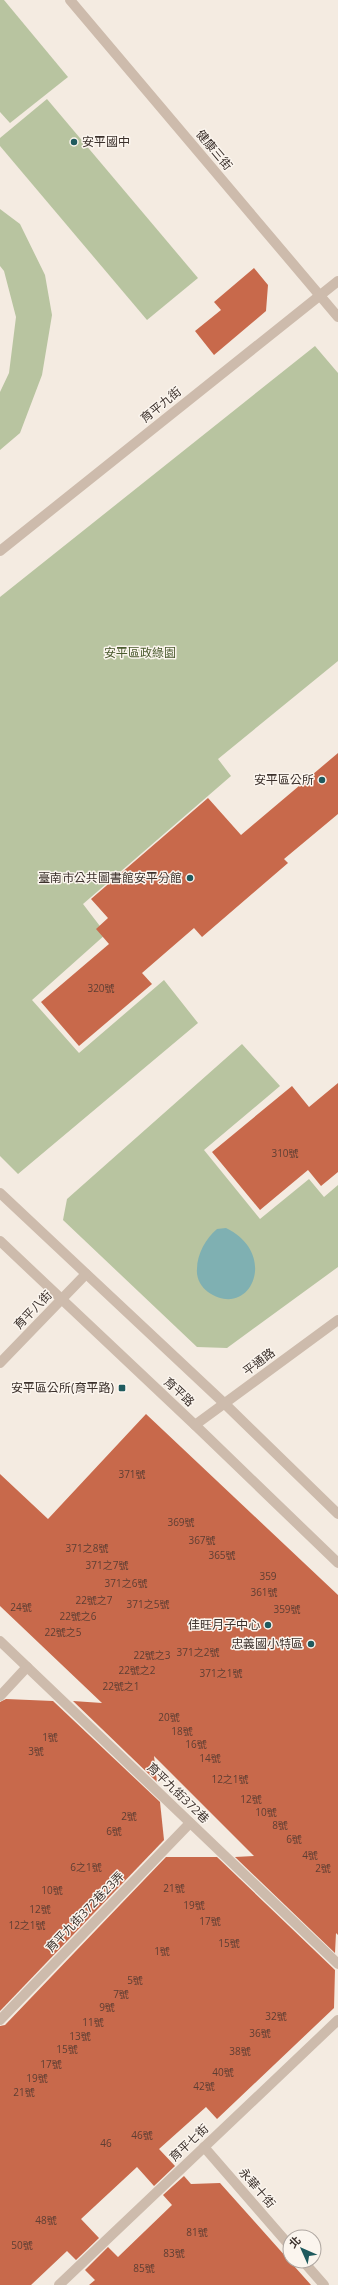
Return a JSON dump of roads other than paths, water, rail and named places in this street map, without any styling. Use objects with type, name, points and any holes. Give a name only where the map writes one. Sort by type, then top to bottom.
[{"type":"street","name":"健康三街","points":[[70,0],[338,317]]},
{"type":"street","name":"育平九街","points":[[0,551],[338,281]]},
{"type":"street","name":"育平路","points":[[0,1193],[225,1404],[338,1514]]},
{"type":"street","name":"育平路","points":[[0,1241],[195,1425],[338,1564]]},
{"type":"street","name":"育平八街","points":[[0,1363],[86,1274]]},
{"type":"street","name":"平通路","points":[[195,1425],[338,1320]]},
{"type":"street","name":"育平九街372巷","points":[[0,1641],[338,1964]]},
{"type":"street","points":[[0,1696],[27,1667]]},
{"type":"street","name":"育平九街372巷23弄","points":[[0,2020],[190,1823]]},
{"type":"street","name":"育平七街","points":[[59,2285],[338,2020]]},
{"type":"street","name":"永華十街","points":[[204,2147],[282,2237]]},
{"type":"street","points":[[310,2269],[324,2285]]},
{"type":"water","points":[[226,1228],[242,1239],[252,1253],[255,1267],[253,1281],[246,1291],[236,1298],[223,1299],[203,1288],[198,1279],[197,1263],[200,1252],[213,1233],[217,1229]]},
{"type":"place","name":"安平國中","points":[[74,142]]},
{"type":"place","name":"安平區公所","points":[[322,780]]},
{"type":"place","name":"臺南市公共圖書館安平分館","points":[[190,878]]},
{"type":"place","name":"安平區公所(育平路)","points":[[122,1388]]},
{"type":"place","name":"佳旺月子中心","points":[[268,1625]]},
{"type":"place","name":"忠義國小特區","points":[[311,1644]]},
{"type":"park label","name":"安平區政綠園","points":[[140,653]]}]
